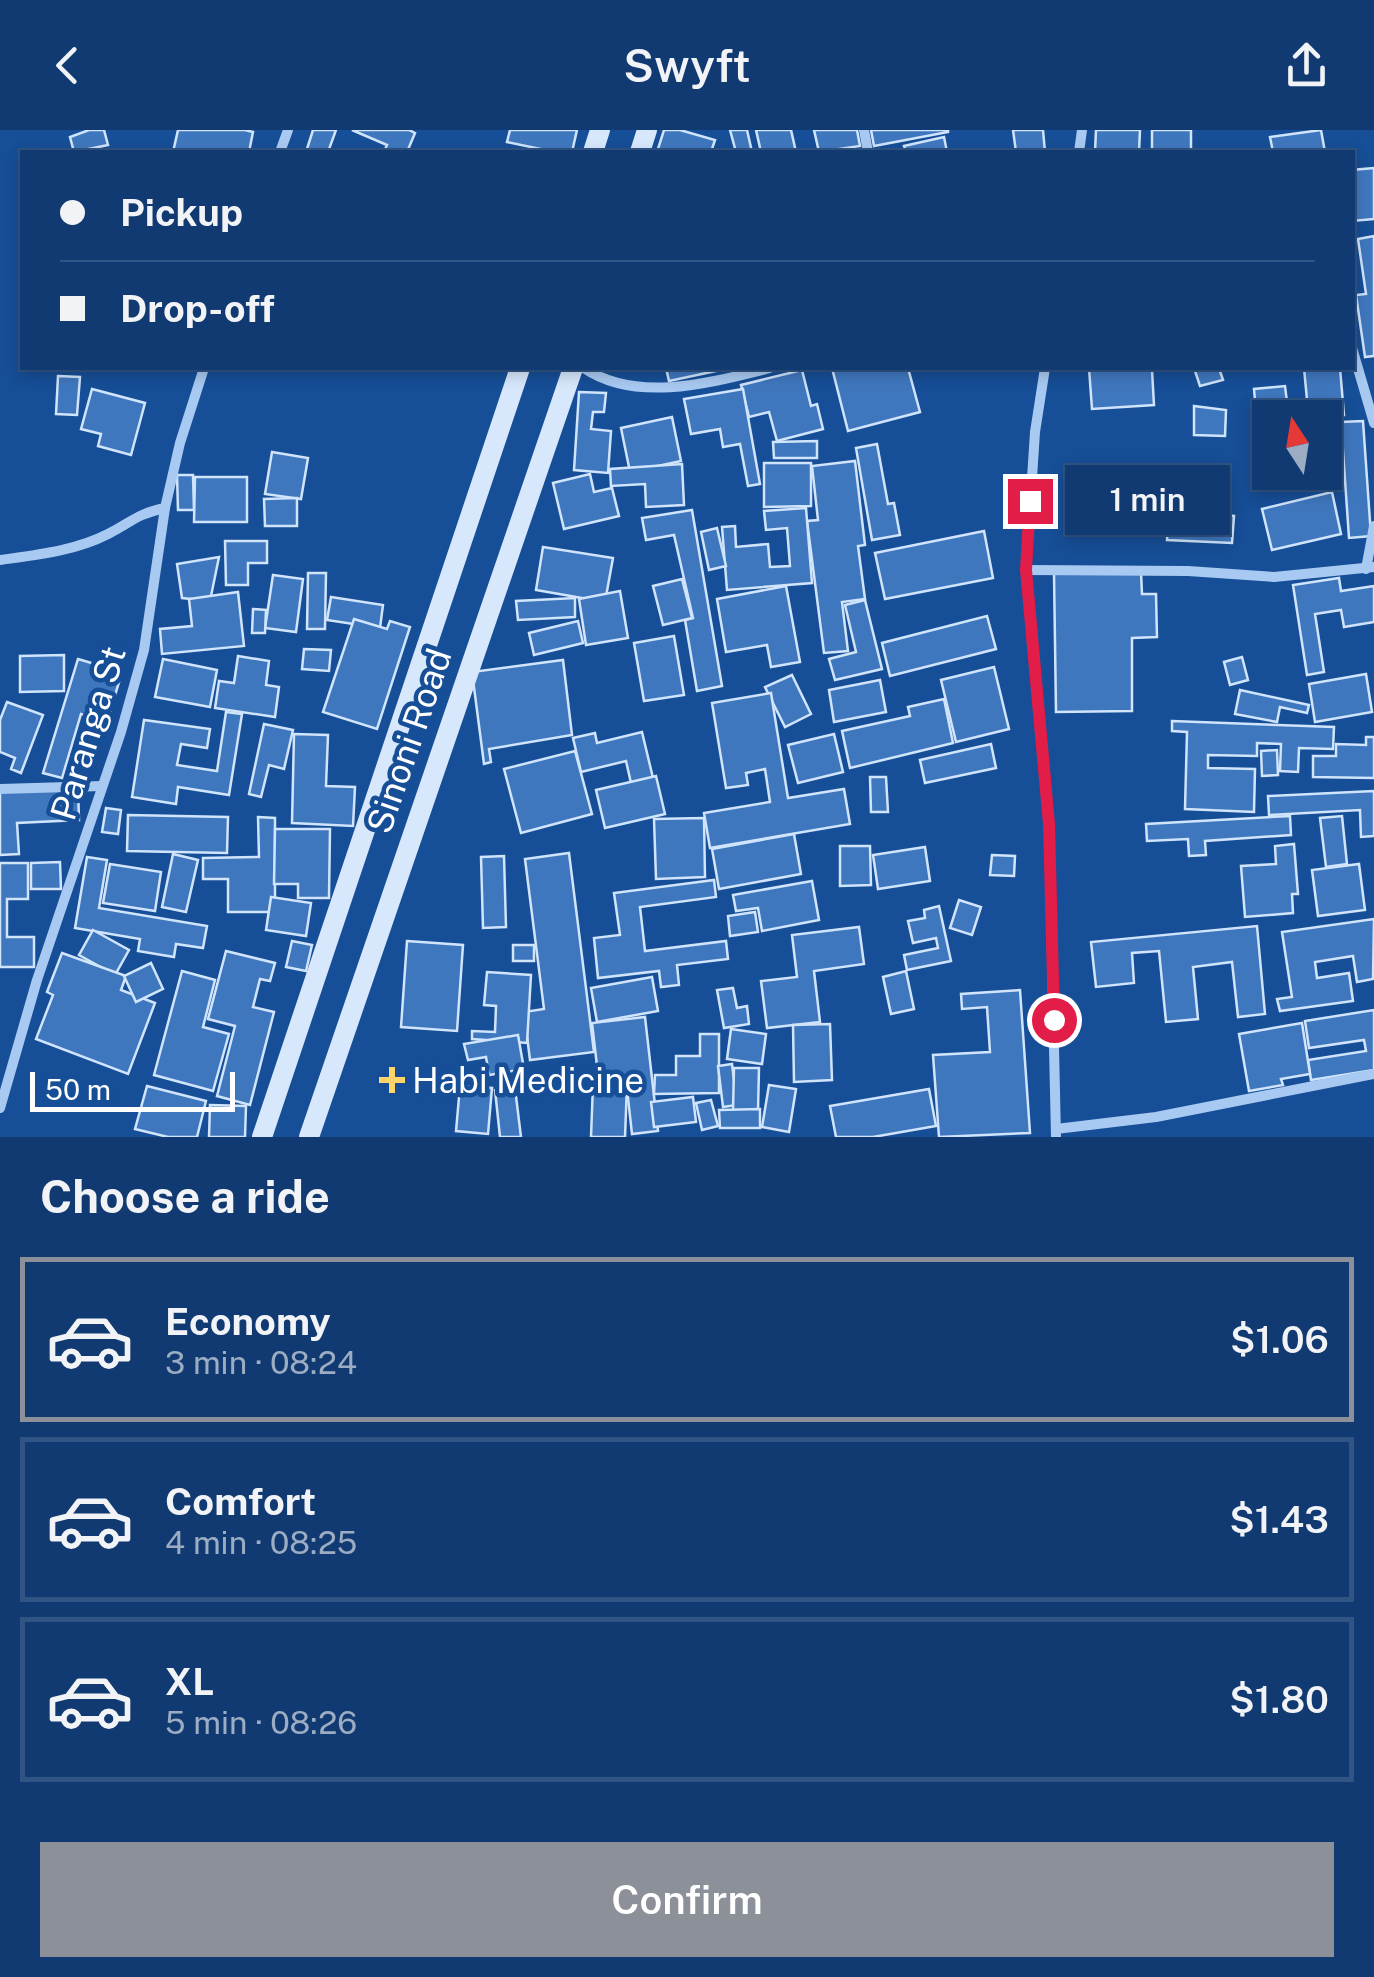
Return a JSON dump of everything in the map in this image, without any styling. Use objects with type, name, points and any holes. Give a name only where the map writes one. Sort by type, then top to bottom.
[{"type":"street","points":[[1355,358],[1374,423]]},
{"type":"street","name":"Paranga St","points":[[0,1108],[36,980],[121,732],[144,650],[166,508],[180,443],[203,370]]},
{"type":"street","name":"Sinoni Road","points":[[262,1137],[519,370]]},
{"type":"street","name":"Sinoni Road","points":[[309,1137],[572,370]]},
{"type":"street","points":[[587,370],[596,376],[673,389],[761,370]]},
{"type":"street","points":[[1045,370],[1035,432],[1026,570],[1049,824],[1056,1133],[1374,1074]]},
{"type":"street","points":[[0,560],[54,552],[108,534],[137,514],[166,508]]},
{"type":"street","points":[[1026,570],[1274,577],[1370,568],[1374,526]]},
{"type":"street","points":[[0,789],[102,786]]},
{"type":"building","points":[[89,130],[104,130],[108,145],[73,150],[70,137]]},
{"type":"building","points":[[178,130],[253,132],[249,150],[173,150]]},
{"type":"building","points":[[313,130],[336,130],[329,150],[307,150]]},
{"type":"building","points":[[352,130],[415,133],[408,150],[385,150],[387,145]]},
{"type":"building","points":[[510,130],[577,130],[572,150],[545,150],[507,142]]},
{"type":"building","points":[[664,130],[680,130],[715,140],[712,150],[658,150]]},
{"type":"building","points":[[730,130],[747,130],[752,150],[735,150]]},
{"type":"building","points":[[756,130],[791,130],[796,150],[761,150]]},
{"type":"building","points":[[814,130],[857,130],[860,146],[819,150]]},
{"type":"building","points":[[871,130],[948,130],[948,132],[874,146]]},
{"type":"building","points":[[1013,130],[1043,130],[1045,150],[1016,150]]},
{"type":"building","points":[[1096,130],[1140,130],[1139,150],[1095,150]]},
{"type":"building","points":[[1152,130],[1191,130],[1191,150],[1152,150]]},
{"type":"building","points":[[1321,130],[1325,150],[1273,150],[1270,137]]},
{"type":"building","points":[[944,137],[947,150],[905,150],[904,146]]},
{"type":"building","points":[[1374,168],[1374,219],[1355,221],[1355,170]]},
{"type":"building","points":[[1374,236],[1374,356],[1365,357],[1356,295],[1366,294],[1358,239]]},
{"type":"building","points":[[666,370],[721,370],[669,381]]},
{"type":"building","points":[[802,370],[811,406],[817,404],[823,429],[777,441],[769,412],[749,417],[741,385]]},
{"type":"building","points":[[833,370],[909,370],[920,412],[848,431]]},
{"type":"building","points":[[1089,370],[1152,370],[1154,405],[1092,409]]},
{"type":"building","points":[[1195,370],[1220,370],[1223,380],[1200,386]]},
{"type":"building","points":[[1304,370],[1340,370],[1344,415],[1342,400],[1307,400]]},
{"type":"building","points":[[58,376],[80,377],[77,415],[56,414]]},
{"type":"building","points":[[1285,386],[1287,400],[1255,400],[1254,389]]},
{"type":"building","points":[[92,389],[145,403],[131,455],[98,446],[101,434],[81,429]]},
{"type":"building","points":[[743,389],[760,484],[748,486],[740,444],[723,447],[720,429],[691,434],[684,399]]},
{"type":"building","points":[[579,392],[606,393],[604,412],[593,412],[591,429],[611,431],[608,473],[574,470]]},
{"type":"building","points":[[1194,406],[1226,410],[1225,436],[1194,435]]},
{"type":"building","points":[[672,417],[681,461],[630,472],[621,428]]},
{"type":"building","points":[[1363,421],[1371,536],[1349,538],[1342,422]]},
{"type":"building","points":[[817,441],[817,458],[774,458],[773,442]]},
{"type":"building","points":[[877,444],[888,504],[894,503],[900,535],[872,540],[856,448]]},
{"type":"building","points":[[272,452],[308,458],[301,499],[265,494]]},
{"type":"building","points":[[855,461],[865,545],[858,546],[865,599],[842,602],[848,651],[824,653],[807,521],[818,520],[812,466]]},
{"type":"building","points":[[764,463],[811,463],[811,506],[764,507]]},
{"type":"building","points":[[682,464],[684,505],[646,507],[645,484],[611,486],[610,469]]},
{"type":"building","points":[[1171,470],[1208,472],[1205,514],[1234,516],[1232,543],[1167,540]]},
{"type":"building","points":[[590,474],[594,492],[612,488],[619,516],[564,529],[553,483]]},
{"type":"building","points":[[177,475],[193,475],[194,510],[178,510]]},
{"type":"building","points":[[195,477],[247,477],[247,522],[194,522]]},
{"type":"building","points":[[1332,492],[1341,534],[1272,550],[1262,509]]},
{"type":"building","points":[[297,498],[297,526],[265,526],[264,499]]},
{"type":"building","points":[[806,508],[812,583],[727,590],[722,527],[735,526],[736,547],[768,544],[770,567],[790,566],[787,528],[766,530],[764,511]]},
{"type":"building","points":[[692,510],[722,686],[697,691],[685,620],[693,618],[674,535],[646,540],[642,518]]},
{"type":"building","points":[[717,528],[726,566],[709,570],[701,532]]},
{"type":"building","points":[[984,531],[993,578],[885,599],[875,553]]},
{"type":"building","points":[[225,541],[267,541],[267,563],[248,563],[248,585],[226,585]]},
{"type":"building","points":[[543,547],[613,558],[605,602],[536,590]]},
{"type":"building","points":[[219,557],[210,601],[182,598],[177,564]]},
{"type":"building","points":[[1141,572],[1142,594],[1156,594],[1157,637],[1132,638],[1132,711],[1056,712],[1054,573]]},
{"type":"building","points":[[308,573],[326,573],[325,629],[307,629]]},
{"type":"building","points":[[273,575],[303,579],[296,632],[265,628]]},
{"type":"building","points":[[1339,578],[1341,591],[1374,586],[1374,622],[1344,627],[1341,610],[1315,614],[1324,672],[1307,675],[1293,585]]},
{"type":"building","points":[[682,579],[692,618],[663,625],[653,586]]},
{"type":"building","points":[[786,586],[800,662],[771,667],[767,645],[726,652],[717,599]]},
{"type":"building","points":[[620,591],[628,638],[586,645],[579,599]]},
{"type":"building","points":[[238,592],[244,646],[162,654],[160,629],[192,626],[189,599]]},
{"type":"building","points":[[331,597],[383,605],[380,628],[327,620]]},
{"type":"building","points":[[575,598],[575,617],[518,620],[516,601]]},
{"type":"building","points":[[865,600],[882,669],[835,680],[829,659],[856,652],[845,605]]},
{"type":"building","points":[[253,609],[266,610],[265,633],[252,633]]},
{"type":"building","points":[[987,616],[996,649],[890,676],[882,643]]},
{"type":"building","points":[[354,619],[387,629],[390,621],[410,627],[377,729],[323,712]]},
{"type":"building","points":[[578,621],[583,643],[534,655],[529,633]]},
{"type":"building","points":[[674,636],[684,695],[644,701],[634,643]]},
{"type":"building","points":[[304,649],[331,650],[329,671],[302,669]]},
{"type":"building","points":[[64,655],[64,691],[20,692],[20,656]]},
{"type":"building","points":[[238,656],[269,661],[266,685],[279,687],[275,717],[215,708],[219,681],[234,683]]},
{"type":"building","points":[[1242,657],[1248,680],[1230,685],[1224,662]]},
{"type":"building","points":[[78,659],[122,672],[107,722],[81,714],[62,778],[43,773]]},
{"type":"building","points":[[163,659],[217,670],[210,707],[155,697]]},
{"type":"building","points":[[563,660],[572,735],[489,749],[491,762],[484,764],[472,672]]},
{"type":"building","points":[[994,667],[1009,729],[956,742],[941,680]]},
{"type":"building","points":[[1366,674],[1372,712],[1315,722],[1309,684]]},
{"type":"building","points":[[792,675],[811,714],[785,727],[765,687]]},
{"type":"building","points":[[880,680],[886,712],[834,722],[829,690]]},
{"type":"building","points":[[1240,690],[1309,705],[1307,713],[1280,707],[1277,722],[1235,714]]},
{"type":"building","points":[[771,693],[788,798],[844,789],[850,824],[710,848],[704,813],[770,802],[765,769],[746,773],[748,785],[726,788],[712,703]]},
{"type":"building","points":[[944,699],[953,743],[850,768],[842,731],[910,716],[908,707]]},
{"type":"building","points":[[7,702],[43,715],[21,773],[11,769],[15,758],[0,752],[0,720]]},
{"type":"building","points":[[226,712],[242,714],[229,795],[178,787],[176,804],[132,797],[144,720],[210,729],[207,748],[181,744],[177,765],[217,771]]},
{"type":"building","points":[[1172,721],[1334,727],[1333,749],[1299,748],[1298,772],[1280,771],[1281,744],[1257,743],[1257,756],[1208,755],[1208,768],[1255,769],[1254,812],[1185,809],[1187,732],[1172,731]]},
{"type":"building","points":[[264,724],[293,730],[284,769],[269,765],[261,797],[249,794]]},
{"type":"building","points":[[642,732],[653,778],[631,783],[626,761],[581,772],[573,738],[595,733],[597,743]]},
{"type":"building","points":[[294,734],[328,735],[326,786],[355,787],[353,826],[292,823]]},
{"type":"building","points":[[834,734],[843,772],[798,783],[788,745]]},
{"type":"building","points":[[1366,737],[1374,737],[1374,778],[1313,777],[1313,756],[1336,756],[1336,744],[1366,745]]},
{"type":"building","points":[[991,744],[996,768],[925,783],[920,760]]},
{"type":"building","points":[[1277,750],[1278,775],[1262,776],[1261,751]]},
{"type":"building","points":[[575,751],[592,814],[521,833],[504,769]]},
{"type":"building","points":[[656,776],[665,814],[605,828],[596,790]]},
{"type":"building","points":[[870,777],[886,777],[888,812],[871,812]]},
{"type":"building","points":[[78,787],[79,820],[17,823],[19,854],[0,855],[0,788]]},
{"type":"building","points":[[1374,791],[1374,836],[1361,837],[1360,810],[1269,815],[1268,796]]},
{"type":"building","points":[[106,808],[121,810],[118,834],[102,832]]},
{"type":"building","points":[[128,815],[228,817],[227,853],[127,851]]},
{"type":"building","points":[[1290,816],[1291,835],[1205,841],[1206,855],[1189,856],[1188,839],[1147,841],[1146,824]]},
{"type":"building","points":[[1342,816],[1347,864],[1326,867],[1320,818]]},
{"type":"building","points":[[258,817],[275,818],[275,912],[228,912],[228,879],[203,879],[203,858],[259,857]]},
{"type":"building","points":[[704,818],[705,877],[656,879],[654,819]]},
{"type":"building","points":[[275,829],[330,829],[329,898],[298,898],[298,884],[274,884]]},
{"type":"building","points":[[794,834],[801,874],[719,889],[712,849]]},
{"type":"building","points":[[1294,844],[1298,894],[1292,894],[1293,913],[1245,917],[1241,866],[1276,864],[1275,846]]},
{"type":"building","points":[[840,846],[870,846],[871,885],[840,886]]},
{"type":"building","points":[[925,847],[930,881],[878,889],[873,855]]},
{"type":"building","points":[[569,853],[594,1052],[530,1060],[524,1012],[544,1009],[525,859]]},
{"type":"building","points":[[173,854],[198,860],[186,912],[162,907]]},
{"type":"building","points":[[992,855],[1015,856],[1014,876],[990,875]]},
{"type":"building","points":[[504,856],[506,927],[483,928],[481,857]]},
{"type":"building","points":[[87,857],[107,860],[99,908],[207,926],[203,948],[176,944],[174,957],[138,951],[140,939],[75,928]]},
{"type":"building","points":[[60,862],[61,889],[31,889],[31,863]]},
{"type":"building","points":[[0,863],[28,863],[28,899],[7,899],[7,937],[34,937],[34,967],[0,967]]},
{"type":"building","points":[[110,864],[161,872],[155,911],[103,903]]},
{"type":"building","points":[[1359,864],[1365,910],[1318,916],[1312,870]]},
{"type":"building","points":[[714,880],[716,897],[640,907],[645,951],[726,941],[728,959],[677,965],[679,985],[661,987],[659,971],[598,978],[594,938],[620,935],[614,893]]},
{"type":"building","points":[[812,881],[819,920],[762,931],[758,908],[736,911],[733,895]]},
{"type":"building","points":[[271,897],[311,903],[306,936],[266,930]]},
{"type":"building","points":[[959,900],[981,907],[972,935],[950,928]]},
{"type":"building","points":[[939,906],[951,961],[907,970],[904,955],[938,948],[936,938],[913,943],[908,921],[925,918],[924,910]]},
{"type":"building","points":[[755,912],[758,932],[730,936],[728,916]]},
{"type":"building","points":[[1374,919],[1373,979],[1357,982],[1353,956],[1315,962],[1317,978],[1349,973],[1353,1001],[1280,1011],[1277,999],[1292,997],[1282,932]]},
{"type":"building","points":[[1257,926],[1265,1014],[1238,1017],[1232,962],[1193,967],[1198,1019],[1166,1022],[1159,951],[1132,953],[1134,983],[1096,987],[1091,942]]},
{"type":"building","points":[[859,927],[864,964],[814,971],[820,1022],[767,1028],[761,981],[797,977],[792,935]]},
{"type":"building","points":[[93,930],[129,950],[115,975],[79,955]]},
{"type":"building","points":[[292,941],[312,945],[306,971],[286,967]]},
{"type":"building","points":[[407,941],[463,945],[457,1031],[401,1027]]},
{"type":"building","points":[[513,945],[534,945],[534,961],[513,961]]},
{"type":"building","points":[[226,951],[275,963],[270,981],[260,979],[253,1007],[274,1012],[250,1105],[217,1096],[235,1026],[208,1019]]},
{"type":"building","points":[[62,953],[126,976],[121,990],[155,1003],[128,1074],[36,1039],[53,995],[47,992]]},
{"type":"building","points":[[151,963],[163,989],[136,1002],[124,976]]},
{"type":"building","points":[[182,971],[215,980],[203,1027],[229,1034],[213,1091],[154,1075]]},
{"type":"building","points":[[906,971],[914,1009],[891,1014],[883,977]]},
{"type":"building","points":[[487,972],[531,975],[527,1043],[472,1039],[472,1031],[495,1032],[496,1006],[484,1005]]},
{"type":"building","points":[[652,977],[658,1011],[597,1022],[591,988]]},
{"type":"building","points":[[733,988],[737,1008],[747,1006],[749,1024],[724,1028],[717,990]]},
{"type":"building","points":[[1020,990],[1030,1133],[939,1137],[933,1055],[990,1052],[987,1007],[962,1009],[961,994]]},
{"type":"building","points":[[1374,1010],[1374,1070],[1311,1080],[1308,1060],[1366,1051],[1364,1040],[1309,1048],[1305,1021]]},
{"type":"building","points":[[645,1017],[658,1131],[632,1134],[626,1080],[599,1083],[592,1023]]},
{"type":"building","points":[[1302,1023],[1310,1074],[1281,1079],[1283,1085],[1249,1091],[1239,1034]]},
{"type":"building","points":[[830,1024],[832,1080],[794,1082],[793,1025]]},
{"type":"building","points":[[731,1029],[766,1034],[762,1064],[727,1059]]},
{"type":"building","points":[[700,1034],[719,1034],[719,1093],[654,1094],[655,1075],[676,1075],[676,1056],[700,1056]]},
{"type":"building","points":[[518,1035],[524,1069],[489,1075],[486,1057],[468,1060],[464,1044]]},
{"type":"building","points":[[732,1064],[737,1105],[723,1107],[718,1066]]},
{"type":"building","points":[[734,1068],[759,1068],[758,1111],[733,1110]]},
{"type":"building","points":[[593,1084],[627,1085],[625,1137],[591,1137]]},
{"type":"building","points":[[769,1085],[796,1089],[789,1132],[762,1127]]},
{"type":"building","points":[[147,1086],[206,1101],[197,1137],[168,1137],[135,1129]]},
{"type":"building","points":[[460,1086],[492,1088],[488,1134],[456,1131]]},
{"type":"building","points":[[515,1088],[521,1137],[500,1137],[495,1090]]},
{"type":"building","points":[[929,1089],[936,1126],[873,1137],[836,1137],[830,1106]]},
{"type":"building","points":[[693,1097],[696,1122],[654,1127],[651,1102]]},
{"type":"building","points":[[711,1100],[718,1126],[702,1130],[696,1103]]},
{"type":"building","points":[[210,1105],[246,1106],[245,1137],[209,1137]]},
{"type":"building","points":[[760,1109],[760,1128],[720,1128],[719,1110]]},
{"type":"place","name":"Habi Medicine","points":[[392,1080]]},
{"type":"route","points":[[1030,501],[1026,570],[1049,824],[1054,1020]]}]
